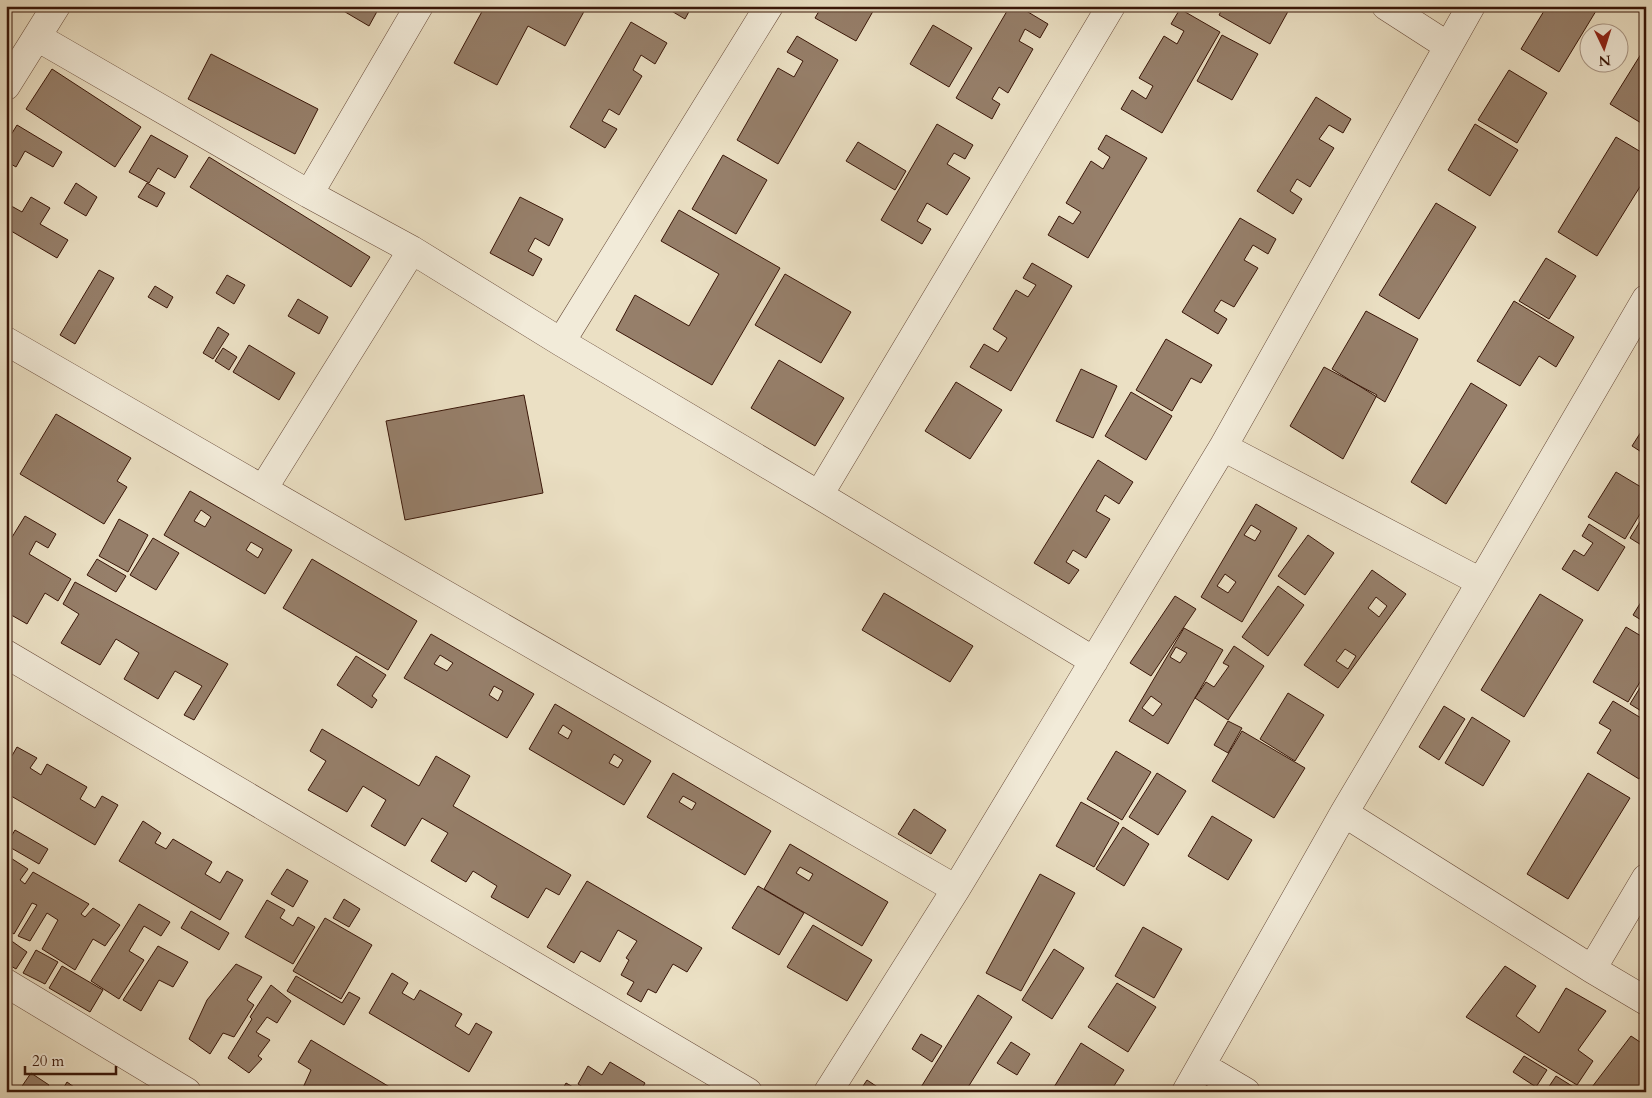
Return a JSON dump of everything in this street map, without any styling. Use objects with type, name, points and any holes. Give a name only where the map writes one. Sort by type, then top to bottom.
[{"type":"street","points":[[6,86],[56,6]]},
{"type":"street","points":[[309,194],[419,6]]},
{"type":"street","points":[[561,342],[769,6]]},
{"type":"street","points":[[819,495],[1111,6]]},
{"type":"street","points":[[1386,6],[1448,46]]},
{"type":"street","points":[[828,1092],[956,889],[1223,447],[1471,6]]},
{"type":"street","points":[[37,37],[309,194],[412,250],[561,342],[1094,661]]},
{"type":"street","points":[[262,489],[412,250]]},
{"type":"street","points":[[1186,1092],[1344,813],[1646,299]]},
{"type":"street","points":[[6,341],[956,889]]},
{"type":"street","points":[[1223,447],[1481,582]]},
{"type":"street","points":[[6,654],[748,1092]]},
{"type":"street","points":[[1344,813],[1646,1001]]},
{"type":"street","points":[[1592,969],[1646,878]]},
{"type":"street","points":[[6,983],[187,1092]]},
{"type":"street","points":[[1202,1066],[1246,1092]]},
{"type":"building","points":[[335,6],[380,6],[369,26]]},
{"type":"building","points":[[485,6],[587,6],[565,46],[528,26],[497,85],[454,63]]},
{"type":"building","points":[[663,6],[692,6],[685,19]]},
{"type":"building","points":[[822,6],[876,6],[856,41],[815,18]]},
{"type":"building","points":[[1010,6],[1018,6],[1048,24],[1040,38],[1025,29],[1019,41],[1033,49],[1008,93],[999,87],[992,99],[1000,104],[992,119],[956,98]]},
{"type":"building","points":[[1224,6],[1291,6],[1270,44],[1219,15]]},
{"type":"building","points":[[1547,6],[1599,6],[1589,22],[1580,22],[1580,37],[1559,72],[1521,49]]},
{"type":"building","points":[[1180,9],[1220,32],[1162,133],[1121,109],[1132,90],[1146,99],[1153,86],[1139,78],[1164,36],[1177,44],[1184,31],[1171,24]]},
{"type":"building","points":[[631,22],[667,43],[655,64],[641,55],[633,70],[642,76],[619,115],[609,109],[602,121],[617,129],[605,148],[570,127]]},
{"type":"building","points":[[933,25],[972,48],[949,87],[910,64]]},
{"type":"building","points":[[1222,35],[1258,54],[1232,100],[1197,81]]},
{"type":"building","points":[[797,36],[838,60],[778,164],[737,140],[778,68],[794,77],[803,61],[787,52]]},
{"type":"building","points":[[1646,46],[1646,126],[1610,104]]},
{"type":"building","points":[[211,54],[318,109],[295,154],[188,99]]},
{"type":"building","points":[[52,69],[141,127],[115,167],[26,109]]},
{"type":"building","points":[[1509,70],[1547,93],[1517,143],[1478,120]]},
{"type":"building","points":[[1316,97],[1351,119],[1343,133],[1329,125],[1319,139],[1334,148],[1310,187],[1297,179],[1290,191],[1302,199],[1293,214],[1257,191]]},
{"type":"building","points":[[937,124],[973,145],[965,159],[954,153],[947,164],[970,178],[947,215],[927,203],[917,221],[931,229],[922,244],[881,220]]},
{"type":"building","points":[[1475,124],[1518,150],[1490,196],[1448,170]]},
{"type":"building","points":[[17,125],[62,152],[53,167],[25,151],[16,167],[6,161],[6,143]]},
{"type":"building","points":[[151,135],[188,156],[175,178],[158,168],[149,183],[129,172]]},
{"type":"building","points":[[1106,135],[1147,158],[1088,258],[1048,235],[1059,216],[1073,224],[1081,212],[1066,203],[1091,161],[1103,169],[1110,157],[1098,149]]},
{"type":"building","points":[[1616,137],[1646,155],[1646,177],[1597,256],[1558,232]]},
{"type":"building","points":[[858,142],[906,171],[895,190],[846,161]]},
{"type":"building","points":[[723,155],[767,180],[736,234],[692,209]]},
{"type":"building","points":[[209,157],[370,257],[351,287],[190,187]]},
{"type":"building","points":[[76,183],[97,197],[86,216],[64,203]]},
{"type":"building","points":[[147,183],[165,193],[157,207],[138,197]]},
{"type":"building","points":[[31,197],[50,208],[40,224],[68,240],[57,258],[6,228],[6,203],[22,212]]},
{"type":"building","points":[[520,197],[563,219],[549,246],[535,238],[528,251],[542,259],[533,276],[490,253]]},
{"type":"building","points":[[1436,203],[1476,227],[1419,319],[1379,295]]},
{"type":"building","points":[[679,210],[780,268],[712,385],[616,330],[635,295],[689,326],[719,274],[661,241]]},
{"type":"building","points":[[1240,218],[1276,239],[1268,254],[1253,245],[1244,260],[1258,268],[1234,307],[1221,300],[1214,311],[1227,319],[1218,334],[1182,312]]},
{"type":"building","points":[[1546,258],[1576,276],[1549,319],[1519,301]]},
{"type":"building","points":[[1032,263],[1072,286],[1011,391],[970,367],[984,344],[998,352],[1007,338],[993,329],[1016,290],[1028,297],[1036,285],[1023,278]]},
{"type":"building","points":[[99,270],[114,278],[75,344],[60,335]]},
{"type":"building","points":[[785,274],[851,312],[821,363],[755,325]]},
{"type":"building","points":[[227,275],[245,285],[234,304],[216,293]]},
{"type":"building","points":[[155,286],[173,297],[167,308],[148,297]]},
{"type":"building","points":[[298,299],[328,317],[319,334],[288,316]]},
{"type":"building","points":[[1514,301],[1574,337],[1556,367],[1539,356],[1520,386],[1477,361]]},
{"type":"building","points":[[1366,311],[1418,339],[1385,402],[1332,369]]},
{"type":"building","points":[[218,327],[229,334],[213,359],[203,353]]},
{"type":"building","points":[[1166,339],[1212,365],[1201,383],[1191,378],[1172,411],[1136,390]]},
{"type":"building","points":[[249,345],[295,373],[279,400],[233,372]]},
{"type":"building","points":[[223,348],[237,357],[229,370],[215,361]]},
{"type":"building","points":[[779,360],[844,398],[815,446],[751,408]]},
{"type":"building","points":[[1324,367],[1377,395],[1343,459],[1290,426]]},
{"type":"building","points":[[1081,369],[1117,386],[1093,438],[1056,421]]},
{"type":"building","points":[[956,382],[1002,410],[970,459],[925,431]]},
{"type":"building","points":[[1471,383],[1507,405],[1446,504],[1411,482]]},
{"type":"building","points":[[1131,392],[1172,416],[1146,460],[1105,436]]},
{"type":"building","points":[[524,395],[543,493],[405,520],[386,421]]},
{"type":"building","points":[[56,414],[131,458],[117,481],[127,487],[104,524],[20,474]]},
{"type":"building","points":[[1646,424],[1646,455],[1632,446]]},
{"type":"building","points":[[1098,460],[1133,482],[1119,504],[1105,495],[1096,511],[1110,519],[1086,558],[1073,550],[1066,562],[1079,570],[1069,584],[1034,563]]},
{"type":"building","points":[[1616,472],[1646,490],[1646,504],[1625,539],[1588,517]]},
{"type":"building","points":[[190,491],[292,550],[265,594],[164,535]],"holes":[[[201,510],[211,517],[205,527],[194,521]],[[251,542],[263,549],[258,558],[246,550]]]},
{"type":"building","points":[[1256,504],[1297,528],[1242,622],[1201,597]],"holes":[[[1251,525],[1261,531],[1255,541],[1244,535]],[[1225,574],[1236,582],[1228,593],[1217,586]]]},
{"type":"building","points":[[1646,512],[1646,548],[1630,538]]},
{"type":"building","points":[[25,516],[56,534],[48,548],[36,541],[29,554],[71,579],[58,601],[45,593],[27,624],[6,612],[6,540],[9,542]]},
{"type":"building","points":[[119,519],[148,535],[128,572],[99,556]]},
{"type":"building","points":[[1589,524],[1625,547],[1598,591],[1562,569],[1574,550],[1584,556],[1593,543],[1582,536]]},
{"type":"building","points":[[1308,535],[1334,553],[1305,595],[1278,576]]},
{"type":"building","points":[[153,538],[179,553],[156,590],[130,575]]},
{"type":"building","points":[[97,559],[126,576],[116,592],[87,575]]},
{"type":"building","points":[[312,559],[417,621],[388,670],[283,608]]},
{"type":"building","points":[[1372,570],[1406,594],[1338,688],[1304,665]],"holes":[[[1376,597],[1387,606],[1379,617],[1368,608]],[[1345,649],[1356,656],[1348,669],[1336,661]]]},
{"type":"building","points":[[75,582],[228,664],[194,720],[184,715],[202,686],[175,671],[158,699],[124,679],[139,653],[116,639],[100,665],[61,643],[79,614],[63,604]]},
{"type":"building","points":[[1278,586],[1304,605],[1268,656],[1242,637]]},
{"type":"building","points":[[884,593],[973,646],[950,682],[862,630]]},
{"type":"building","points":[[1540,594],[1583,620],[1524,717],[1481,690]]},
{"type":"building","points":[[1646,594],[1646,623],[1633,615]]},
{"type":"building","points":[[1175,596],[1196,609],[1151,676],[1130,663]]},
{"type":"building","points":[[1626,627],[1646,639],[1646,672],[1628,702],[1593,682]]},
{"type":"building","points":[[1184,628],[1223,650],[1168,744],[1129,721]],"holes":[[[1176,647],[1187,653],[1180,663],[1170,657]],[[1151,696],[1162,704],[1153,716],[1142,708]]]},
{"type":"building","points":[[431,634],[534,694],[507,738],[404,678]],"holes":[[[440,655],[453,663],[447,671],[434,664]],[[494,686],[503,691],[498,701],[489,695]]]},
{"type":"building","points":[[1234,646],[1264,666],[1228,720],[1195,698],[1206,682],[1214,687],[1229,666],[1223,663]]},
{"type":"building","points":[[356,656],[386,675],[372,696],[377,700],[372,708],[337,685]]},
{"type":"building","points":[[1646,678],[1646,714],[1630,704]]},
{"type":"building","points":[[1288,693],[1324,715],[1295,761],[1260,739]]},
{"type":"building","points":[[1613,701],[1646,721],[1646,768],[1639,779],[1597,753],[1611,730],[1599,723]]},
{"type":"building","points":[[555,704],[651,761],[624,805],[529,749]],"holes":[[[563,725],[572,731],[568,739],[558,733]],[[614,754],[623,760],[618,768],[609,763]]]},
{"type":"building","points":[[1444,706],[1465,719],[1439,760],[1419,747]]},
{"type":"building","points":[[1472,717],[1510,741],[1483,786],[1445,763]]},
{"type":"building","points":[[1228,721],[1242,728],[1228,753],[1214,745]]},
{"type":"building","points":[[322,729],[419,786],[436,756],[470,776],[453,806],[571,875],[559,895],[546,888],[528,918],[491,897],[497,886],[473,871],[466,882],[431,861],[448,833],[422,818],[405,846],[371,826],[386,800],[363,786],[347,812],[308,790],[326,761],[310,751]]},
{"type":"building","points":[[1242,731],[1305,768],[1274,818],[1212,781]]},
{"type":"building","points":[[17,747],[37,758],[30,768],[41,775],[47,764],[87,787],[80,799],[95,808],[102,796],[118,805],[95,845],[6,793],[6,766]]},
{"type":"building","points":[[1116,751],[1151,772],[1122,820],[1087,799]]},
{"type":"building","points":[[673,773],[771,831],[745,875],[647,817]],"holes":[[[683,796],[696,803],[692,810],[679,802]]]},
{"type":"building","points":[[1157,773],[1186,791],[1158,835],[1129,817]]},
{"type":"building","points":[[1588,773],[1630,798],[1568,899],[1527,874]]},
{"type":"building","points":[[1081,802],[1119,823],[1094,867],[1056,846]]},
{"type":"building","points":[[914,809],[946,830],[931,854],[898,834]]},
{"type":"building","points":[[1212,816],[1252,840],[1228,880],[1188,856]]},
{"type":"building","points":[[143,821],[161,833],[155,843],[166,849],[173,839],[212,862],[205,874],[220,883],[227,871],[243,880],[220,920],[119,861]]},
{"type":"building","points":[[1123,827],[1149,844],[1124,886],[1096,869]]},
{"type":"building","points":[[15,830],[48,849],[39,864],[6,845]]},
{"type":"building","points":[[790,844],[888,902],[862,946],[764,889]],"holes":[[[800,867],[813,874],[809,881],[796,873]]]},
{"type":"building","points":[[6,855],[28,869],[20,880],[25,884],[33,872],[89,904],[81,914],[85,917],[93,908],[120,925],[105,946],[93,939],[75,970],[42,949],[58,920],[47,913],[30,941],[18,936],[37,905],[32,903],[14,934],[6,929]]},
{"type":"building","points":[[287,869],[308,881],[293,907],[271,894]]},
{"type":"building","points":[[1040,874],[1075,893],[1021,991],[986,973]]},
{"type":"building","points":[[587,881],[702,948],[687,972],[673,964],[656,993],[648,989],[641,1002],[627,994],[634,982],[621,975],[629,960],[626,958],[637,941],[618,930],[600,962],[581,951],[574,963],[547,947]]},
{"type":"building","points":[[758,886],[804,913],[779,955],[732,928]]},
{"type":"building","points":[[344,899],[360,909],[349,927],[333,918]]},
{"type":"building","points":[[267,900],[285,910],[280,918],[293,926],[298,917],[315,927],[293,964],[245,937]]},
{"type":"building","points":[[139,904],[170,922],[161,936],[144,926],[129,951],[144,960],[119,999],[91,981]]},
{"type":"building","points":[[191,911],[229,933],[219,950],[181,928]]},
{"type":"building","points":[[325,918],[372,945],[341,999],[293,971]]},
{"type":"building","points":[[813,925],[872,960],[847,1001],[787,967]]},
{"type":"building","points":[[1143,927],[1182,949],[1154,998],[1115,976]]},
{"type":"building","points":[[6,937],[27,952],[16,969],[6,963]]},
{"type":"building","points":[[158,946],[188,962],[173,987],[159,980],[141,1011],[123,1000]]},
{"type":"building","points":[[1054,949],[1084,968],[1052,1019],[1022,1000]]},
{"type":"building","points":[[36,950],[58,962],[45,984],[23,973]]},
{"type":"building","points":[[236,964],[262,977],[247,1000],[254,1005],[234,1037],[223,1033],[210,1054],[189,1039],[207,1000]]},
{"type":"building","points":[[62,966],[103,990],[90,1012],[49,988]]},
{"type":"building","points":[[1505,966],[1536,986],[1516,1016],[1539,1033],[1566,988],[1606,1011],[1578,1050],[1593,1061],[1577,1085],[1466,1017]]},
{"type":"building","points":[[392,973],[408,983],[402,993],[414,1000],[420,990],[462,1014],[455,1026],[469,1035],[476,1023],[492,1032],[469,1072],[369,1013]]},
{"type":"building","points":[[296,976],[342,1003],[349,992],[360,998],[344,1025],[287,991]]},
{"type":"building","points":[[1117,983],[1156,1007],[1128,1052],[1088,1027]]},
{"type":"building","points":[[271,985],[291,1001],[277,1023],[267,1017],[256,1032],[270,1040],[258,1056],[262,1059],[249,1073],[228,1058],[252,1019],[250,1017]]},
{"type":"building","points":[[978,995],[1012,1017],[965,1092],[918,1092]]},
{"type":"building","points":[[921,1034],[942,1046],[932,1062],[912,1049]]},
{"type":"building","points":[[1631,1036],[1646,1046],[1646,1081],[1642,1086],[1646,1089],[1646,1092],[1600,1092],[1592,1087]]},
{"type":"building","points":[[311,1040],[398,1092],[301,1092],[311,1070],[298,1062]]},
{"type":"building","points":[[1011,1042],[1030,1054],[1017,1075],[997,1063]]},
{"type":"building","points":[[1081,1043],[1124,1070],[1110,1092],[1051,1092]]},
{"type":"building","points":[[1524,1056],[1547,1070],[1536,1087],[1513,1072]]},
{"type":"building","points":[[610,1062],[645,1083],[640,1092],[590,1092],[578,1084],[588,1066],[602,1075]]},
{"type":"building","points":[[31,1073],[49,1085],[45,1092],[18,1092]]},
{"type":"building","points":[[1556,1076],[1580,1091],[1580,1092],[1546,1091]]},
{"type":"building","points":[[867,1080],[885,1092],[859,1092]]},
{"type":"building","points":[[67,1082],[81,1092],[61,1092]]},
{"type":"building","points":[[566,1083],[582,1092],[561,1092]]}]
